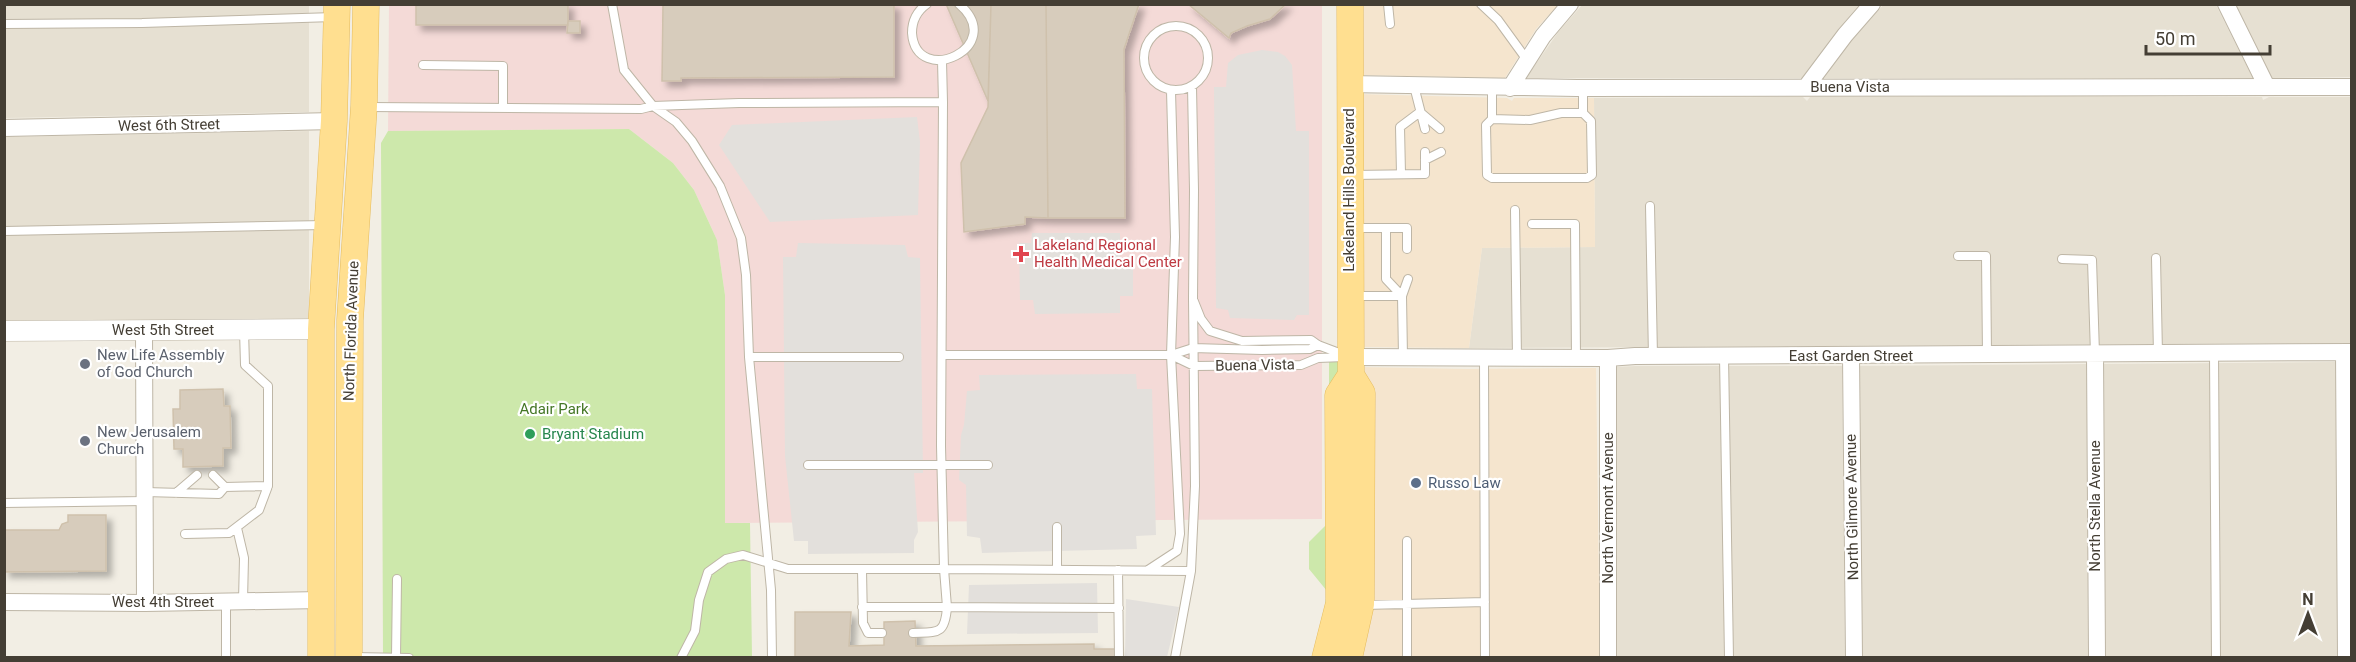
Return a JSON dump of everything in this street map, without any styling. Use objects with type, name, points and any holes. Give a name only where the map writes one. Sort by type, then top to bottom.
[{"type":"main road","name":"North Florida Avenue","points":[[349,657],[348,389],[352,269],[364,106],[366,4]]},
{"type":"main road","name":"Lakeland Hills Boulevard","points":[[1349,657],[1361,604],[1362,393],[1351,366],[1348,84],[1350,4]]},
{"type":"main road","name":"North Florida Avenue","points":[[321,657],[321,329],[334,121],[338,10]]},
{"type":"main road","points":[[321,329],[336,357],[348,389]]},
{"type":"main road","name":"Lakeland Hills Boulevard","points":[[1325,657],[1339,603],[1338,394],[1351,366]]},
{"type":"street","points":[[1806,87],[1845,35],[1872,4]]},
{"type":"street","points":[[2226,4],[2267,87]]},
{"type":"street","points":[[1510,88],[1565,6]]},
{"type":"street","name":"Buena Vista","points":[[1348,84],[1492,88],[2352,87]]},
{"type":"street","name":"West 6th Street","points":[[4,128],[334,121]]},
{"type":"street","name":"West 5th Street","points":[[4,331],[321,329]]},
{"type":"street","points":[[144,330],[145,603]]},
{"type":"street","points":[[2346,657],[2348,352]]},
{"type":"street","name":"East Garden Street","points":[[1351,366],[1403,357],[1608,358],[2348,352]]},
{"type":"street","name":"North Stella Avenue","points":[[2095,354],[2097,657]]},
{"type":"street","name":"North Gilmore Avenue","points":[[1851,356],[1854,657]]},
{"type":"street","name":"North Vermont Avenue","points":[[1608,358],[1608,657]]},
{"type":"street","name":"West 4th Street","points":[[4,602],[145,603],[321,600]]},
{"type":"lane","points":[[612,4],[624,70],[653,106],[676,122],[692,141],[720,186],[741,238],[746,275],[749,357],[769,563],[772,657]]},
{"type":"lane","points":[[927,4],[915,17],[913,37],[916,46],[923,54],[942,60],[961,55],[972,39],[971,19],[959,4]]},
{"type":"lane","points":[[1388,4],[1390,24]]},
{"type":"lane","points":[[1481,4],[1498,20],[1527,60]]},
{"type":"lane","points":[[4,24],[142,23],[338,10]]},
{"type":"lane","points":[[1172,26],[1193,31],[1202,38],[1207,48],[1206,70],[1200,80],[1191,87],[1181,91],[1171,91],[1152,81],[1146,73],[1143,53],[1153,35],[1172,26]]},
{"type":"lane","points":[[913,633],[941,629],[946,624],[947,607],[942,464],[942,60]]},
{"type":"lane","points":[[423,65],[503,66],[503,107]]},
{"type":"lane","points":[[1414,86],[1425,129]]},
{"type":"lane","points":[[1175,657],[1191,571],[1195,486],[1194,190],[1191,87]]},
{"type":"lane","points":[[1492,88],[1492,119],[1486,125],[1487,175],[1492,178],[1587,178],[1592,175],[1591,121],[1583,113],[1562,113],[1530,120],[1492,119]]},
{"type":"lane","points":[[1583,88],[1583,113]]},
{"type":"lane","points":[[1147,570],[1177,551],[1180,534],[1171,355],[1175,237],[1171,91]]},
{"type":"lane","points":[[364,106],[641,109],[653,106],[739,103],[943,102]]},
{"type":"lane","points":[[1420,112],[1440,129]]},
{"type":"lane","points":[[1401,174],[1400,127],[1420,112]]},
{"type":"lane","points":[[1349,175],[1425,174],[1425,156],[1441,152]]},
{"type":"lane","points":[[1650,206],[1653,356]]},
{"type":"lane","points":[[1515,210],[1517,358]]},
{"type":"lane","points":[[1532,224],[1575,224],[1576,358]]},
{"type":"lane","points":[[4,231],[327,225]]},
{"type":"lane","points":[[1350,228],[1407,228],[1407,249]]},
{"type":"lane","points":[[1386,228],[1386,279],[1402,296]]},
{"type":"lane","points":[[1958,256],[1986,256],[1987,355]]},
{"type":"lane","points":[[2156,258],[2158,354]]},
{"type":"lane","points":[[2062,260],[2092,260],[2095,354]]},
{"type":"lane","points":[[1403,357],[1402,296],[1408,279]]},
{"type":"lane","points":[[1350,296],[1402,296]]},
{"type":"lane","points":[[1194,299],[1201,319],[1210,332],[1242,341],[1311,340],[1351,366]]},
{"type":"lane","points":[[186,534],[229,533],[259,510],[268,486],[268,386],[245,365],[244,329]]},
{"type":"lane","points":[[942,355],[1171,355],[1194,348],[1310,349],[1318,345]]},
{"type":"lane","points":[[2214,353],[2216,657]]},
{"type":"lane","points":[[1171,355],[1194,366]]},
{"type":"lane","points":[[1725,356],[1729,657]]},
{"type":"lane","points":[[749,357],[899,357]]},
{"type":"lane","name":"Buena Vista","points":[[1194,366],[1301,365],[1318,358],[1351,366]]},
{"type":"lane","points":[[1484,358],[1485,657]]},
{"type":"lane","points":[[808,465],[987,465]]},
{"type":"lane","points":[[176,493],[196,475]]},
{"type":"lane","points":[[213,475],[225,487],[268,486]]},
{"type":"lane","points":[[4,503],[145,497],[176,493],[219,494],[225,487]]},
{"type":"lane","points":[[1057,527],[1057,570]]},
{"type":"lane","points":[[237,528],[244,558],[243,601]]},
{"type":"lane","points":[[1407,541],[1407,657]]},
{"type":"lane","points":[[681,657],[695,631],[699,600],[708,572],[726,559],[743,555],[788,569],[1191,571]]},
{"type":"lane","points":[[862,570],[862,622],[868,633],[882,633]]},
{"type":"lane","points":[[1118,570],[1119,657]]},
{"type":"lane","points":[[396,657],[397,579]]},
{"type":"lane","points":[[226,601],[226,657]]},
{"type":"lane","points":[[1361,604],[1485,602]]},
{"type":"lane","points":[[862,607],[1119,608]]},
{"type":"lane","points":[[349,657],[409,657]]},
{"type":"shaded area","points":[[1583,4],[1859,5],[1802,78],[1526,78],[1559,31]]},
{"type":"shaded area","points":[[1884,4],[2216,5],[2253,78],[1824,78],[1851,41]]},
{"type":"shaded area","points":[[4,5],[309,5],[309,112],[5,118]]},
{"type":"shaded area","name":"Lakeland Regional Health Medical Center","points":[[389,5],[1322,5],[1322,519],[725,523],[725,295],[717,240],[694,190],[673,163],[629,129],[388,131]]},
{"type":"shaded area","points":[[1358,5],[1558,5],[1536,29],[1505,78],[1357,75]]},
{"type":"shaded area","points":[[2236,5],[2351,5],[2351,77],[2272,78]]},
{"type":"shaded area","points":[[1262,50],[1278,52],[1285,56],[1292,65],[1296,131],[1309,131],[1309,315],[1297,315],[1294,320],[1230,318],[1228,310],[1216,308],[1214,87],[1226,87],[1228,63],[1238,55]]},
{"type":"shaded area","points":[[1357,94],[1507,98],[1512,101],[1514,98],[1594,98],[1595,247],[1482,248],[1469,348],[1359,347]]},
{"type":"shaded area","points":[[1803,97],[1807,101],[1810,97],[2262,97],[2263,100],[2269,97],[2351,97],[2351,343],[1469,348],[1482,248],[1595,247],[1594,98]]},
{"type":"shaded area","points":[[917,117],[920,142],[918,215],[770,222],[719,145],[732,125]]},
{"type":"shaded area","points":[[309,131],[309,319],[5,321],[4,137]]},
{"type":"shaded area","points":[[1032,233],[1120,233],[1120,261],[1133,260],[1133,296],[1120,296],[1120,313],[1035,314],[1033,300],[1020,300],[1019,243],[1031,243]]},
{"type":"shaded area","points":[[798,243],[905,245],[908,257],[920,258],[923,473],[914,473],[918,532],[914,540],[914,553],[808,554],[808,541],[794,541],[785,456],[783,257],[796,257]]},
{"type":"shaded area","points":[[2336,362],[2338,657],[2105,657],[2104,364]]},
{"type":"shaded area","points":[[2087,364],[2088,657],[1862,657],[1860,366]]},
{"type":"shaded area","points":[[1842,366],[1845,657],[1617,658],[1617,367]]},
{"type":"shaded area","points":[[1359,367],[1596,368],[1600,657],[1348,658]]},
{"type":"shaded area","points":[[1136,374],[1137,389],[1152,389],[1156,535],[1136,536],[1137,549],[982,553],[980,538],[967,536],[966,485],[959,480],[961,435],[967,391],[980,390],[979,375]]},
{"type":"shaded area","points":[[1097,583],[1098,633],[967,634],[969,585]]},
{"type":"shaded area","points":[[1126,599],[1179,607],[1167,657],[1125,657]]},
{"type":"green space","name":"Adair Park","points":[[629,129],[673,163],[694,190],[717,240],[725,295],[725,523],[750,523],[752,657],[383,657],[381,143],[388,131]]},
{"type":"green space","points":[[1329,351],[1342,353],[1342,602],[1323,621],[1327,591],[1309,569],[1309,542],[1329,522]]},
{"type":"building","points":[[416,4],[568,4],[568,25],[416,25]]},
{"type":"building","points":[[663,4],[894,4],[894,77],[681,78],[681,81],[662,81]]},
{"type":"building","points":[[946,4],[991,4],[988,101]]},
{"type":"building","points":[[991,4],[1046,4],[1048,218],[1025,217],[1025,224],[964,232],[961,163],[988,107]]},
{"type":"building","points":[[1046,4],[1139,4],[1124,49],[1125,218],[1048,218]]},
{"type":"building","points":[[1188,4],[1286,4],[1270,19],[1231,33],[1229,38]]},
{"type":"building","points":[[568,21],[580,21],[580,33],[567,33]]},
{"type":"building","points":[[223,389],[224,406],[230,406],[231,448],[223,448],[223,466],[183,467],[183,449],[174,449],[173,409],[180,409],[180,390]]},
{"type":"building","points":[[68,515],[106,515],[106,571],[4,572],[4,530],[59,530],[62,524],[68,522]]},
{"type":"building","points":[[795,612],[851,612],[849,646],[884,645],[884,622],[915,621],[916,646],[1094,644],[1094,649],[1116,649],[1116,658],[795,658]]},
{"type":"place","name":"Lakeland Regional Health Medical Center","points":[[1021,254]]},
{"type":"place","name":"New Life Assembly of God Church","points":[[85,364]]},
{"type":"place","name":"Bryant Stadium","points":[[530,434]]},
{"type":"place","name":"New Jerusalem Church","points":[[85,441]]},
{"type":"place","name":"Russo Law","points":[[1416,483]]}]
